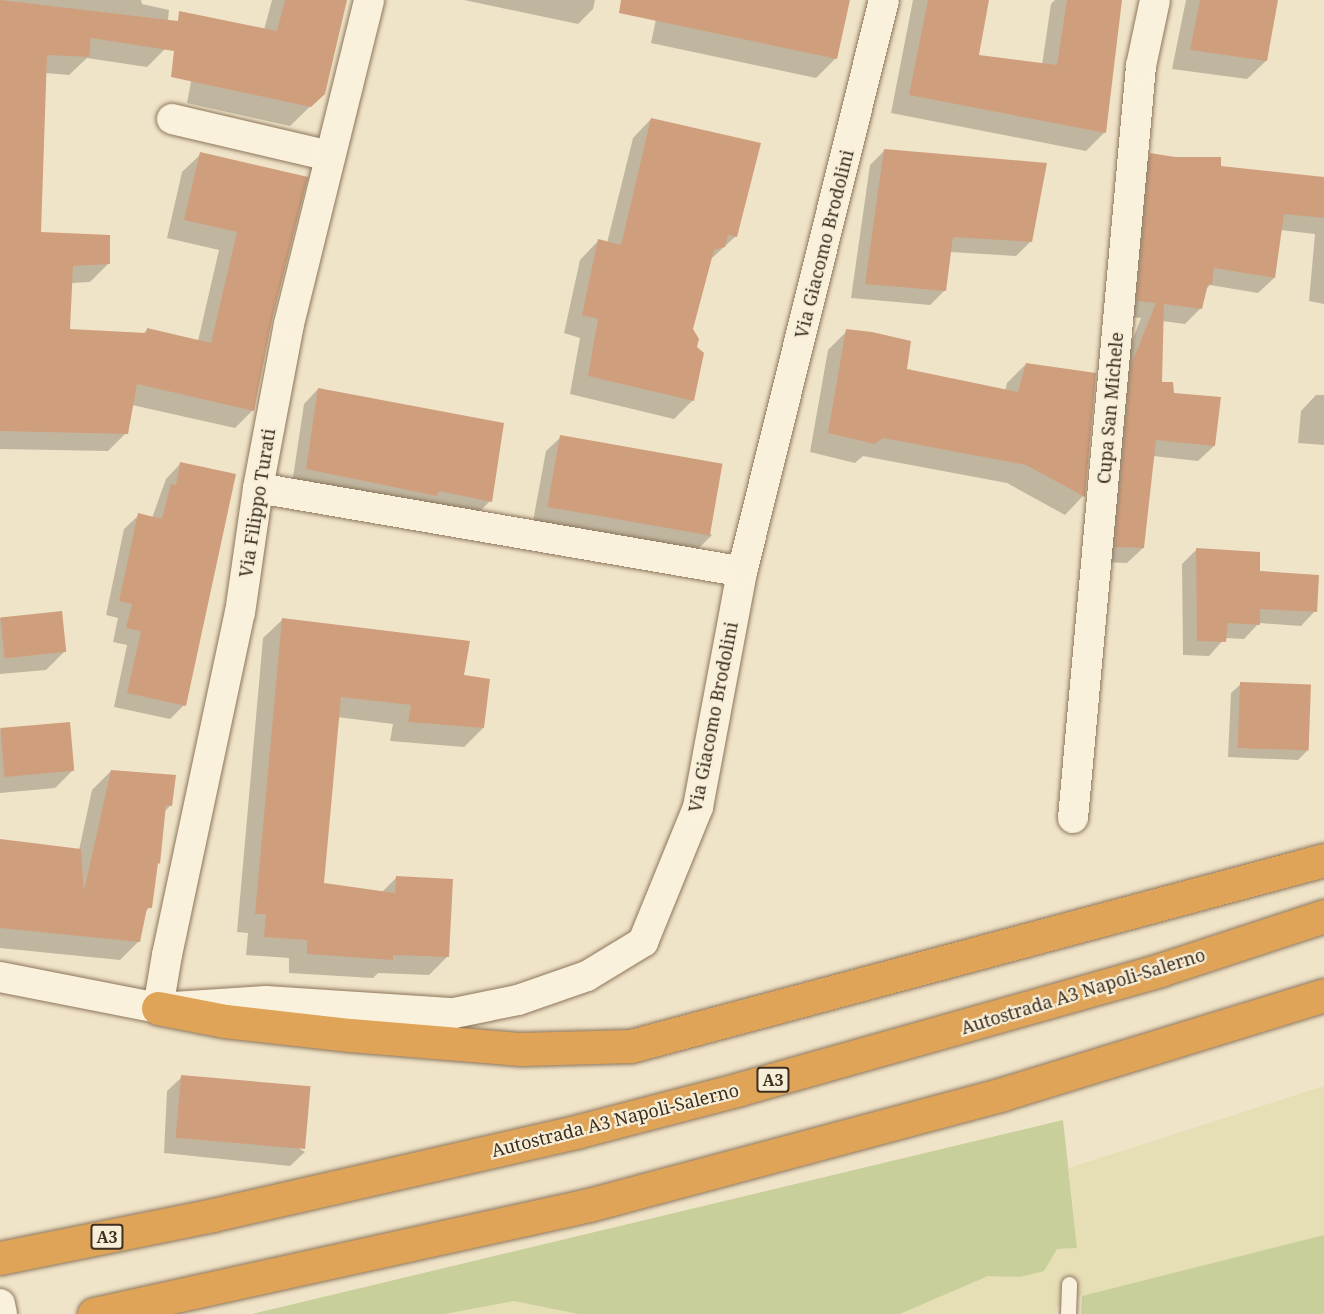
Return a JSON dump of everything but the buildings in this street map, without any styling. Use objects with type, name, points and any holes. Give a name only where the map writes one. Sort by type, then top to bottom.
[{"type":"highway","points":[[158,1008],[236,1022],[521,1049],[631,1046],[1324,860]]},
{"type":"highway","name":"Autostrada A3 Napoli-Salerno","points":[[0,1258],[213,1215],[579,1131],[740,1089],[1160,970],[1324,916]]},
{"type":"highway","points":[[94,1314],[227,1287],[589,1205],[1003,1094],[1324,995]]},
{"type":"street","name":"Via Filippo Turati","points":[[158,1008],[167,955],[240,613],[258,488],[289,324],[369,0]]},
{"type":"street","name":"Via Giacomo Brodolini","points":[[0,977],[158,1008],[266,1001],[454,1013],[518,1000],[587,976],[643,942],[698,807],[742,572],[884,0]]},
{"type":"street","name":"Cupa San Michele","points":[[1073,818],[1141,66],[1155,0]]},
{"type":"street","points":[[172,119],[330,156]]},
{"type":"street","points":[[258,488],[742,572]]},
{"type":"street","points":[[0,1304],[2,1314]]},
{"type":"lane","points":[[1068,1314],[1069,1284]]},
{"type":"shaded area","points":[[1324,1086],[1324,1235],[1082,1296],[1056,1307],[1055,1314],[900,1314],[988,1275],[1020,1277],[1057,1249],[1077,1247],[1069,1168]]},
{"type":"shaded area","points":[[514,1301],[578,1314],[445,1314]]},
{"type":"green space","points":[[1063,1120],[1077,1248],[1057,1249],[1044,1271],[1020,1277],[988,1276],[900,1314],[578,1314],[514,1301],[445,1314],[252,1314]]},
{"type":"green space","points":[[1324,1235],[1324,1314],[1081,1314],[1082,1296]]}]
